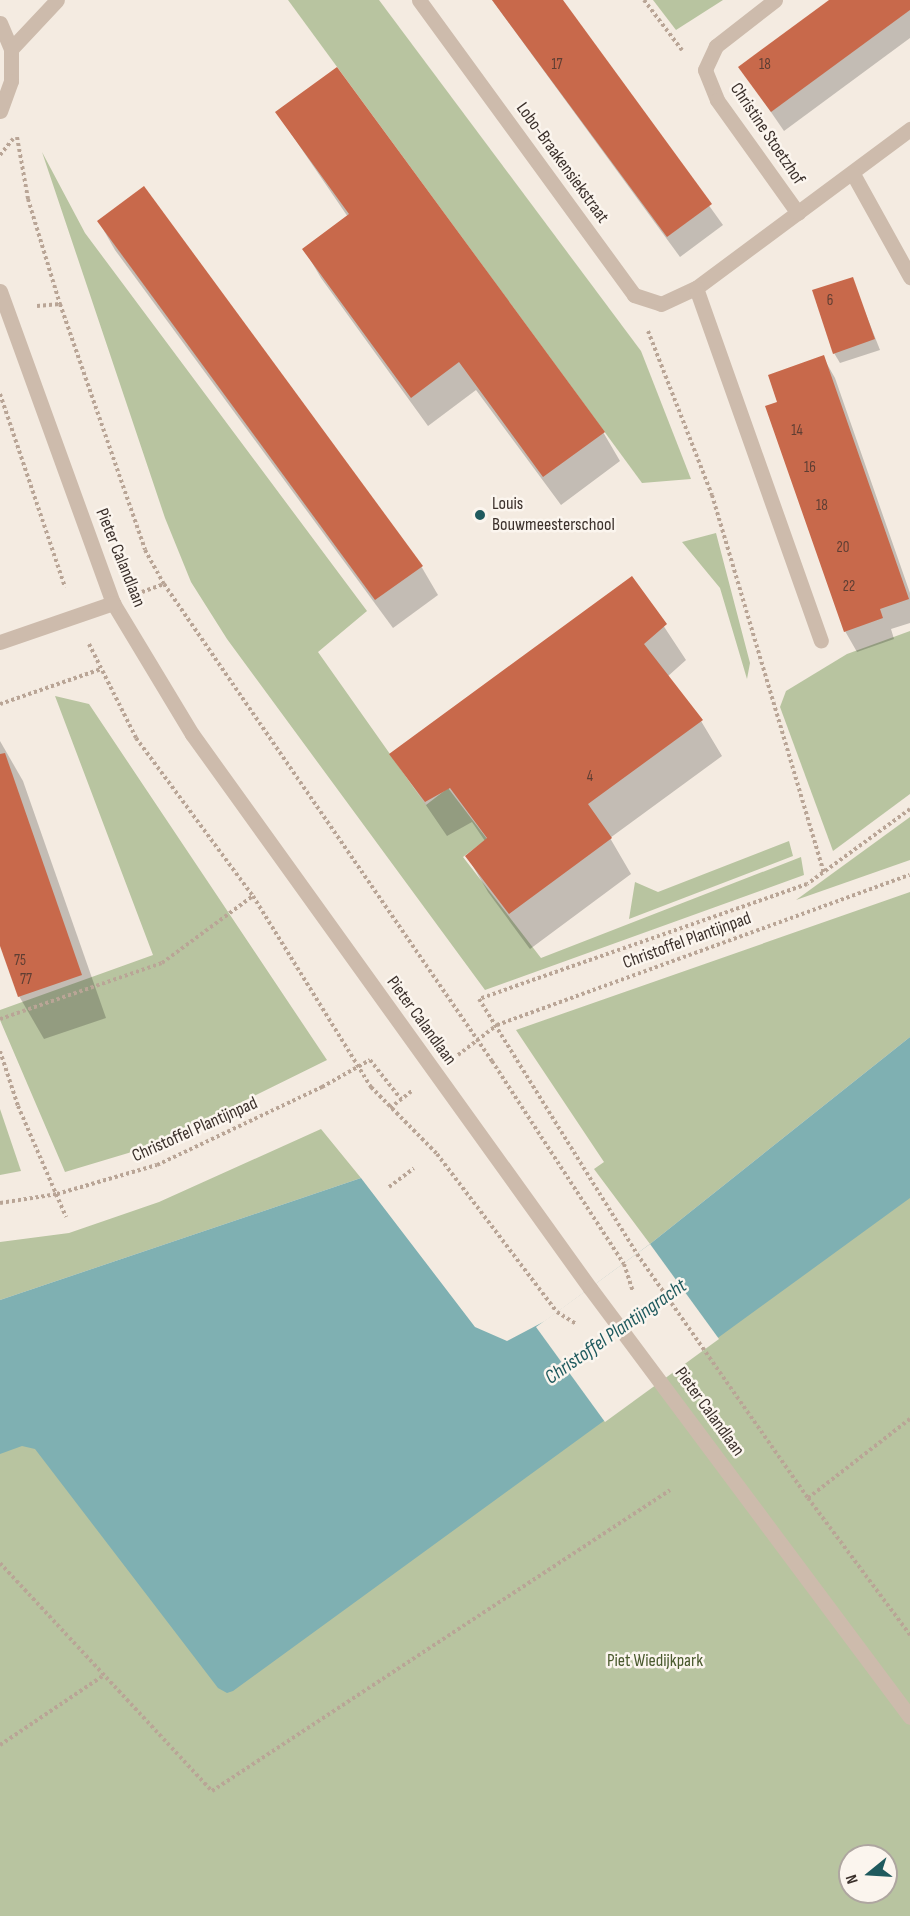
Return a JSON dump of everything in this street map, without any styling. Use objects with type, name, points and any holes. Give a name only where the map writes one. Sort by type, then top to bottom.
[{"type":"street","points":[[10,49],[57,0]]},
{"type":"street","name":"Lobo-Braakensiekstraat","points":[[418,0],[634,295]]},
{"type":"street","points":[[705,70],[716,46],[775,0]]},
{"type":"street","points":[[0,23],[10,49],[11,81],[0,111]]},
{"type":"street","name":"Christine Stoetzhof","points":[[705,70],[717,100],[798,213]]},
{"type":"street","points":[[634,295],[661,304],[696,288],[853,174],[910,129]]},
{"type":"street","points":[[853,174],[910,277]]},
{"type":"street","points":[[696,288],[821,641]]},
{"type":"street","name":"Pieter Calandlaan","points":[[0,291],[4,310],[113,603],[192,734],[590,1288],[662,1380],[910,1717]]},
{"type":"street","points":[[0,642],[113,603]]},
{"type":"path","points":[[644,0],[678,47],[705,70]]},
{"type":"path","points":[[16,136],[28,199],[60,304],[146,550],[164,584],[478,1040],[624,1264]]},
{"type":"path","points":[[634,295],[712,495],[824,872]]},
{"type":"path","points":[[0,704],[101,669]]},
{"type":"path","points":[[910,808],[807,884],[479,999],[637,1254],[706,1348],[808,1498],[910,1635]]},
{"type":"path","name":"Christoffel Plantijnpad","points":[[478,1040],[497,1025],[910,875]]},
{"type":"path","points":[[0,1019],[162,963],[253,896]]},
{"type":"path","points":[[339,1037],[357,1067],[390,1108],[460,1180],[557,1312]]},
{"type":"path","points":[[0,1051],[18,1106],[66,1217]]},
{"type":"path","points":[[357,1067],[370,1060],[401,1099],[390,1108]]},
{"type":"path","name":"Christoffel Plantijnpad","points":[[0,1203],[57,1194],[158,1164],[322,1088],[357,1067]]},
{"type":"path","points":[[389,1187],[414,1168]]},
{"type":"path","points":[[808,1498],[910,1419]]},
{"type":"path","points":[[0,1563],[212,1791],[670,1490]]},
{"type":"path","points":[[0,1745],[104,1675]]},
{"type":"green space","points":[[288,0],[379,0],[641,351],[691,479],[642,483]]},
{"type":"green space","points":[[653,0],[723,0],[676,30]]},
{"type":"green space","points":[[42,152],[85,233],[367,611],[318,652],[426,805],[448,788],[487,839],[463,857],[541,958],[801,857],[804,875],[485,990],[227,639],[191,582],[165,518]]},
{"type":"green space","points":[[716,533],[750,663],[747,679],[720,588],[682,542]]},
{"type":"green space","points":[[910,631],[910,794],[833,851],[780,707],[786,691],[847,654]]},
{"type":"green space","points":[[55,696],[89,704],[327,1060],[155,1145],[65,1172],[0,1020],[0,1010],[153,955]]},
{"type":"green space","points":[[910,817],[910,860],[796,900]]},
{"type":"green space","points":[[789,841],[793,856],[629,919],[635,882],[658,892]]},
{"type":"green space","points":[[910,892],[910,1037],[650,1244],[594,1169],[604,1162],[516,1030]]},
{"type":"green space","points":[[0,1109],[21,1171],[0,1175]]},
{"type":"green space","points":[[321,1129],[361,1178],[0,1300],[0,1242],[69,1233],[159,1202]]},
{"type":"green space","name":"Piet Wiedijkpark","points":[[910,1180],[910,1916],[0,1916],[0,1444],[66,1422],[296,1593]]},
{"type":"water","name":"Christoffel Plantijngracht","points":[[910,1037],[910,1198],[233,1691],[227,1693],[218,1688],[35,1449],[22,1446],[0,1454],[0,1300],[361,1178],[475,1327],[507,1341],[545,1321],[650,1244]]},
{"type":"pier","points":[[650,1244],[719,1339],[605,1422],[536,1327]]},
{"type":"building","points":[[492,0],[563,0],[712,204],[667,237]]},
{"type":"building","points":[[829,0],[910,0],[910,10],[771,112],[738,67]]},
{"type":"building","points":[[337,67],[605,432],[543,477],[459,362],[411,398],[302,249],[349,214],[275,112]]},
{"type":"building","points":[[144,186],[423,566],[375,600],[97,221]]},
{"type":"building","points":[[853,277],[875,339],[833,354],[812,290]]},
{"type":"building","points":[[824,355],[909,599],[880,609],[883,618],[844,632],[765,406],[777,402],[768,375]]},
{"type":"building","points":[[632,576],[667,624],[644,644],[703,720],[588,804],[612,838],[509,914],[465,856],[487,838],[450,788],[425,802],[389,754]]},
{"type":"building","points":[[5,753],[82,975],[18,997],[0,946],[0,754]]},
{"type":"place","name":"Louis Bouwmeesterschool","points":[[480,515]]}]
